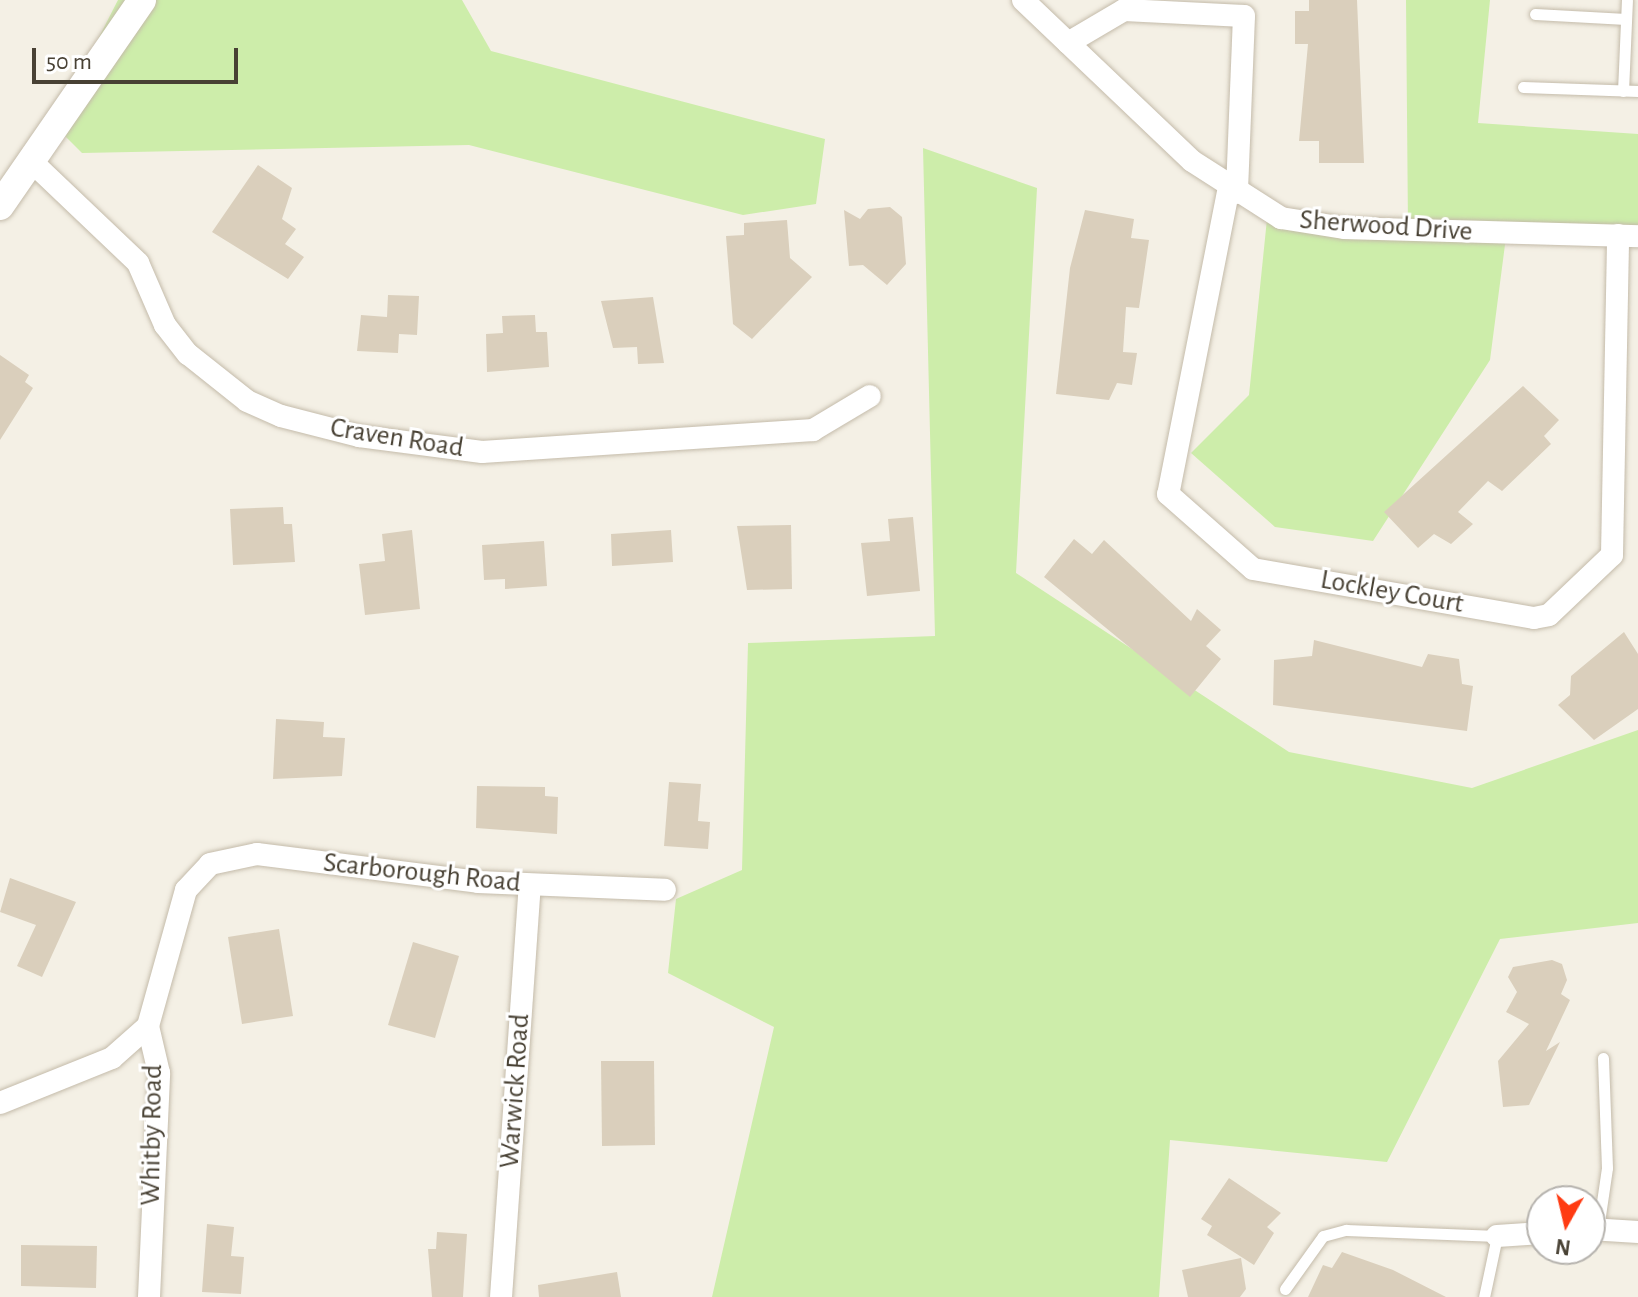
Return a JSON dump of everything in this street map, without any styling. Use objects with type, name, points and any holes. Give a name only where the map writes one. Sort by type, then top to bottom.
[{"type":"street","points":[[0,206],[142,0]]},
{"type":"street","name":"Sherwood Drive","points":[[1023,0],[1233,190],[1307,225],[1628,236]]},
{"type":"street","points":[[1068,43],[1124,10],[1244,16],[1233,190]]},
{"type":"street","name":"Craven Road","points":[[31,161],[138,263],[165,325],[188,354],[236,394],[281,416],[359,436],[482,452],[813,430],[870,396]]},
{"type":"street","name":"Lockley Court","points":[[1233,190],[1168,494],[1253,569],[1534,618],[1549,615],[1612,555],[1628,236]]},
{"type":"street","name":"Scarborough Road","points":[[190,885],[210,864],[257,854],[530,885],[665,890]]},
{"type":"street","name":"Whitby Road","points":[[149,1297],[159,1073],[148,1026],[190,885]]},
{"type":"street","name":"Warwick Road","points":[[501,1297],[530,885]]},
{"type":"street","points":[[0,1103],[112,1058],[148,1026]]},
{"type":"street","points":[[1606,1230],[1638,1232]]},
{"type":"street","points":[[1497,1236],[1526,1234]]},
{"type":"lane","points":[[1623,91],[1627,0]]},
{"type":"lane","points":[[1535,14],[1626,19]]},
{"type":"lane","points":[[1523,87],[1638,91]]},
{"type":"lane","points":[[1603,1058],[1607,1168],[1603,1185]]},
{"type":"lane","points":[[1285,1289],[1323,1236],[1346,1230],[1497,1236],[1484,1297]]},
{"type":"green space","points":[[118,0],[462,0],[491,51],[825,139],[816,204],[743,215],[469,145],[82,153],[54,125]]},
{"type":"green space","points":[[1406,0],[1490,0],[1478,123],[1638,134],[1638,242],[1506,237],[1490,360],[1373,541],[1275,527],[1191,453],[1249,395],[1267,219],[1408,229]]},
{"type":"green space","points":[[923,148],[1037,188],[1016,573],[1289,752],[1472,788],[1638,730],[1638,923],[1500,939],[1387,1162],[1170,1140],[1159,1297],[712,1297],[774,1027],[668,973],[676,899],[742,870],[748,643],[935,636]]},
{"type":"building","points":[[1309,0],[1357,0],[1364,163],[1319,163],[1319,141],[1299,141],[1308,44],[1295,44],[1295,11],[1309,11]]},
{"type":"building","points":[[258,165],[292,188],[282,219],[296,229],[285,244],[304,257],[288,279],[212,232]]},
{"type":"building","points":[[890,207],[902,217],[906,264],[887,285],[863,265],[849,266],[844,210],[860,219],[868,209]]},
{"type":"building","points":[[1085,210],[1134,219],[1131,238],[1149,240],[1139,308],[1126,307],[1123,352],[1137,353],[1132,385],[1117,383],[1109,400],[1056,394],[1070,268]]},
{"type":"building","points":[[787,220],[790,258],[812,277],[752,339],[733,324],[726,236],[744,235],[744,223]]},
{"type":"building","points":[[388,295],[419,296],[417,335],[399,334],[398,353],[357,351],[361,315],[387,317]]},
{"type":"building","points":[[653,297],[664,363],[638,364],[637,347],[613,348],[601,301]]},
{"type":"building","points":[[535,315],[536,332],[547,332],[549,367],[487,372],[486,334],[503,333],[502,316]]},
{"type":"building","points":[[0,355],[29,375],[25,382],[33,388],[0,440]]},
{"type":"building","points":[[1523,386],[1559,420],[1544,436],[1551,444],[1502,491],[1488,481],[1458,512],[1473,524],[1451,544],[1434,534],[1418,548],[1384,512]]},
{"type":"building","points":[[283,507],[284,524],[292,524],[295,562],[233,565],[230,509]]},
{"type":"building","points":[[913,517],[920,591],[867,596],[861,543],[890,541],[888,519]]},
{"type":"building","points":[[791,525],[792,589],[747,590],[737,526]]},
{"type":"building","points":[[412,530],[420,609],[365,615],[359,564],[385,561],[382,534]]},
{"type":"building","points":[[671,530],[673,562],[612,566],[611,534]]},
{"type":"building","points":[[1074,539],[1092,554],[1104,540],[1191,621],[1197,609],[1221,630],[1206,646],[1221,659],[1190,697],[1044,577]]},
{"type":"building","points":[[544,541],[547,586],[505,589],[505,579],[484,580],[482,545]]},
{"type":"building","points":[[1624,632],[1638,654],[1638,709],[1594,740],[1558,705],[1570,695],[1571,676]]},
{"type":"building","points":[[1314,640],[1422,667],[1428,654],[1459,659],[1462,684],[1473,686],[1467,731],[1273,705],[1274,660],[1312,656]]},
{"type":"building","points":[[276,719],[324,722],[323,737],[345,738],[342,776],[273,779]]},
{"type":"building","points":[[669,782],[701,784],[698,821],[710,822],[708,849],[664,846]]},
{"type":"building","points":[[477,786],[545,787],[545,796],[558,797],[557,834],[476,828]]},
{"type":"building","points":[[10,878],[76,902],[42,977],[17,966],[36,925],[0,912]]},
{"type":"building","points":[[279,929],[293,1016],[242,1024],[228,937]]},
{"type":"building","points":[[413,942],[459,956],[435,1038],[388,1025]]},
{"type":"building","points":[[1552,960],[1562,964],[1567,980],[1561,994],[1570,1000],[1546,1051],[1560,1042],[1529,1105],[1503,1107],[1498,1061],[1529,1024],[1506,1012],[1517,992],[1508,977],[1513,967]]},
{"type":"building","points":[[601,1061],[654,1061],[655,1145],[602,1146]]},
{"type":"building","points":[[1229,1178],[1281,1213],[1267,1227],[1274,1233],[1254,1265],[1207,1235],[1212,1226],[1201,1219]]},
{"type":"building","points":[[207,1224],[234,1227],[231,1256],[244,1257],[241,1294],[202,1292]]},
{"type":"building","points":[[437,1232],[467,1234],[463,1297],[432,1297],[428,1249],[436,1249]]},
{"type":"building","points":[[21,1245],[97,1246],[96,1288],[21,1286]]},
{"type":"building","points":[[1342,1252],[1393,1270],[1446,1297],[1308,1297],[1323,1265],[1332,1268]]},
{"type":"building","points":[[1241,1258],[1246,1289],[1240,1297],[1188,1297],[1182,1270]]},
{"type":"building","points":[[617,1272],[621,1297],[539,1297],[538,1285]]}]
